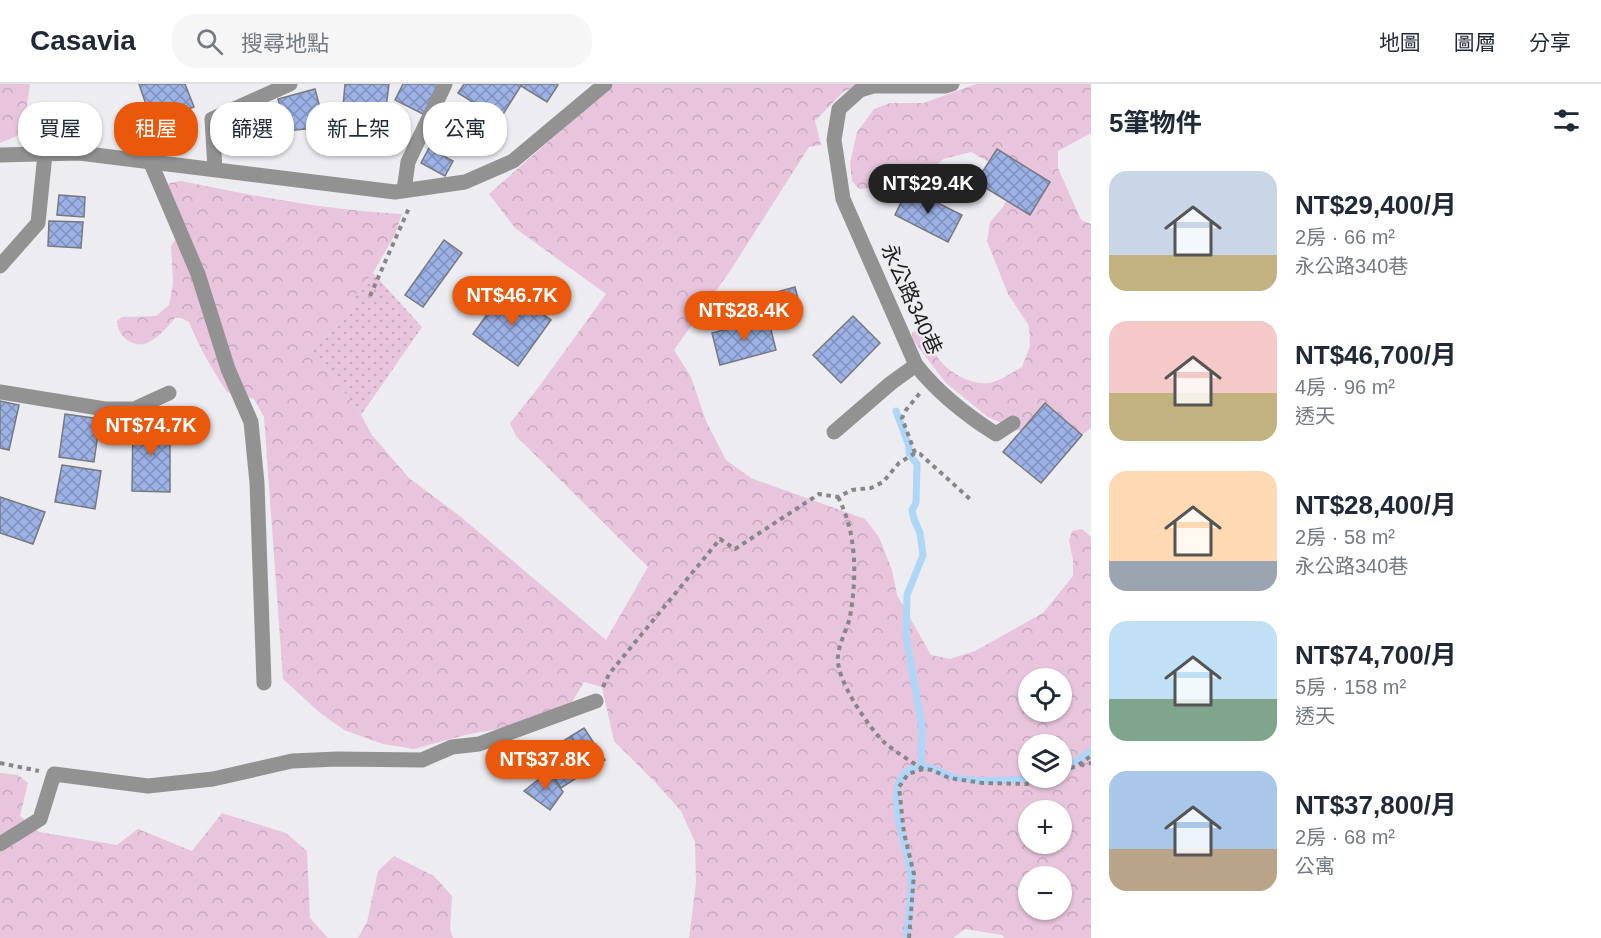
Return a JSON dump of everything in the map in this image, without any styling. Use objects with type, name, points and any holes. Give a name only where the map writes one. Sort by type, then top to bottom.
[{"type":"street","points":[[215,169],[212,119],[290,84]]},
{"type":"street","points":[[404,190],[408,162],[445,84]]},
{"type":"street","points":[[102,156],[395,192],[465,182],[513,161],[605,84]]},
{"type":"street","name":"永公路340巷","points":[[952,84],[946,86],[873,86],[860,90],[839,109],[834,140],[843,199],[910,369],[996,434],[1013,423]]},
{"type":"street","points":[[0,155],[18,155]]},
{"type":"street","points":[[0,266],[38,224],[45,156]]},
{"type":"street","points":[[150,161],[198,274],[228,369],[251,422],[257,483],[264,683]]},
{"type":"street","points":[[834,432],[910,369]]},
{"type":"street","points":[[0,392],[105,409],[134,409],[169,393]]},
{"type":"street","points":[[0,844],[40,819],[54,774],[148,786],[213,779],[292,761],[422,760],[452,747],[479,744],[596,701]]},
{"type":"path","points":[[370,296],[409,207],[404,190]]},
{"type":"path","points":[[910,369],[921,391],[902,418],[915,453]]},
{"type":"path","points":[[596,701],[609,674],[720,539],[735,549],[819,494],[838,496],[852,490],[871,488],[883,482],[899,463],[915,453],[920,454],[970,499]]},
{"type":"path","points":[[838,496],[851,530],[854,554],[854,586],[849,618],[838,658],[842,675],[856,707],[885,742],[923,769],[932,770],[949,778],[983,783],[1018,784]]},
{"type":"path","points":[[1077,766],[1091,756]]},
{"type":"path","points":[[0,763],[54,774]]},
{"type":"path","points":[[1072,768],[1091,763]]},
{"type":"path","points":[[909,938],[914,874],[904,833],[899,787],[909,774],[923,769]]},
{"type":"green space","points":[[0,84],[30,84],[27,102],[18,102],[18,135],[0,143]]},
{"type":"green space","points":[[614,84],[859,84],[843,92],[815,121],[821,145],[809,147],[730,271],[674,350],[691,377],[706,421],[726,460],[751,478],[865,519],[879,537],[892,570],[897,595],[931,655],[950,659],[975,651],[1043,613],[1073,576],[1073,560],[1069,541],[1072,531],[1082,529],[1091,537],[1091,938],[1004,938],[1002,935],[965,929],[953,938],[689,938],[696,883],[695,842],[681,811],[614,741],[602,687],[584,682],[571,704],[535,722],[465,735],[414,749],[383,744],[344,730],[319,712],[283,679],[264,417],[254,399],[227,392],[206,358],[189,322],[175,318],[164,331],[145,344],[128,341],[118,327],[117,321],[122,317],[156,316],[169,305],[173,283],[171,246],[184,227],[167,189],[170,183],[181,181],[318,206],[402,214],[395,234],[373,273],[355,296],[351,313],[312,350],[361,415],[372,435],[409,478],[461,517],[606,640],[648,567],[516,436],[510,423],[606,294],[515,228],[489,194]]},
{"type":"green space","points":[[976,84],[1091,84],[1091,133],[1058,151],[1058,168],[1081,220],[1091,224],[1091,428],[1082,435],[1045,403],[1020,431],[988,417],[946,383],[912,339],[912,332],[923,330],[936,355],[946,367],[961,377],[977,383],[997,381],[1022,367],[1030,346],[1029,326],[1008,294],[987,241],[990,222],[1003,207],[1013,188],[1007,172],[971,152],[943,159],[932,170],[887,187],[859,189],[852,181],[850,163],[857,132],[874,109],[890,103],[924,103]]},
{"type":"green space","points":[[373,273],[422,327],[361,415],[312,350],[351,313],[355,296]]},
{"type":"green space","points":[[0,773],[18,775],[28,783],[20,816],[39,832],[117,845],[138,829],[192,851],[222,813],[286,833],[307,851],[310,918],[328,938],[0,938]]},
{"type":"green space","points":[[394,856],[434,876],[452,896],[450,929],[453,938],[358,938],[367,922],[378,871]]},
{"type":"building","points":[[139,84],[185,84],[192,102],[145,102]]},
{"type":"building","points":[[345,84],[389,84],[387,102],[343,102]]},
{"type":"building","points":[[403,84],[443,84],[434,102],[423,102],[423,114],[411,108],[411,102],[395,100]]},
{"type":"building","points":[[464,84],[522,84],[507,108],[507,102],[473,102],[458,93]]},
{"type":"building","points":[[522,84],[558,85],[547,102],[521,86]]},
{"type":"building","points":[[315,89],[318,102],[306,102],[306,129],[294,130],[294,102],[279,102],[278,99]]},
{"type":"building","points":[[997,149],[1050,182],[1030,215],[976,182]]},
{"type":"building","points":[[425,156],[444,156],[453,161],[445,176],[421,163]]},
{"type":"building","points":[[908,188],[962,215],[948,242],[895,215]]},
{"type":"building","points":[[59,195],[85,197],[84,217],[57,215]]},
{"type":"building","points":[[49,221],[83,222],[81,248],[48,246]]},
{"type":"building","points":[[444,240],[462,253],[423,307],[405,295]]},
{"type":"building","points":[[795,287],[801,311],[772,319],[766,295]]},
{"type":"building","points":[[506,288],[551,320],[518,366],[473,334]]},
{"type":"building","points":[[853,316],[880,343],[841,383],[813,355]]},
{"type":"building","points":[[768,318],[776,350],[720,365],[712,333]]},
{"type":"building","points":[[0,401],[19,405],[9,450],[0,448]]},
{"type":"building","points":[[1045,403],[1082,435],[1041,483],[1003,452]]},
{"type":"building","points":[[65,414],[100,419],[94,462],[59,457]]},
{"type":"building","points":[[133,422],[170,422],[170,492],[132,491]]},
{"type":"building","points":[[62,465],[101,471],[95,509],[55,502]]},
{"type":"building","points":[[0,497],[45,512],[33,544],[0,533]]},
{"type":"building","points":[[584,728],[605,760],[592,768],[571,736]]},
{"type":"building","points":[[571,736],[592,768],[561,788],[540,756]]},
{"type":"building","points":[[549,771],[563,792],[550,810],[524,791]]},
{"type":"waterway","points":[[896,411],[909,446],[909,453]]},
{"type":"waterway","points":[[912,458],[917,464],[916,503],[912,510],[920,533],[923,555],[907,595],[906,636],[922,727],[921,767]]},
{"type":"waterway","points":[[1072,764],[1091,751]]},
{"type":"waterway","points":[[907,938],[911,874],[897,810],[900,780],[909,770],[924,767],[969,780],[1018,779]]}]
